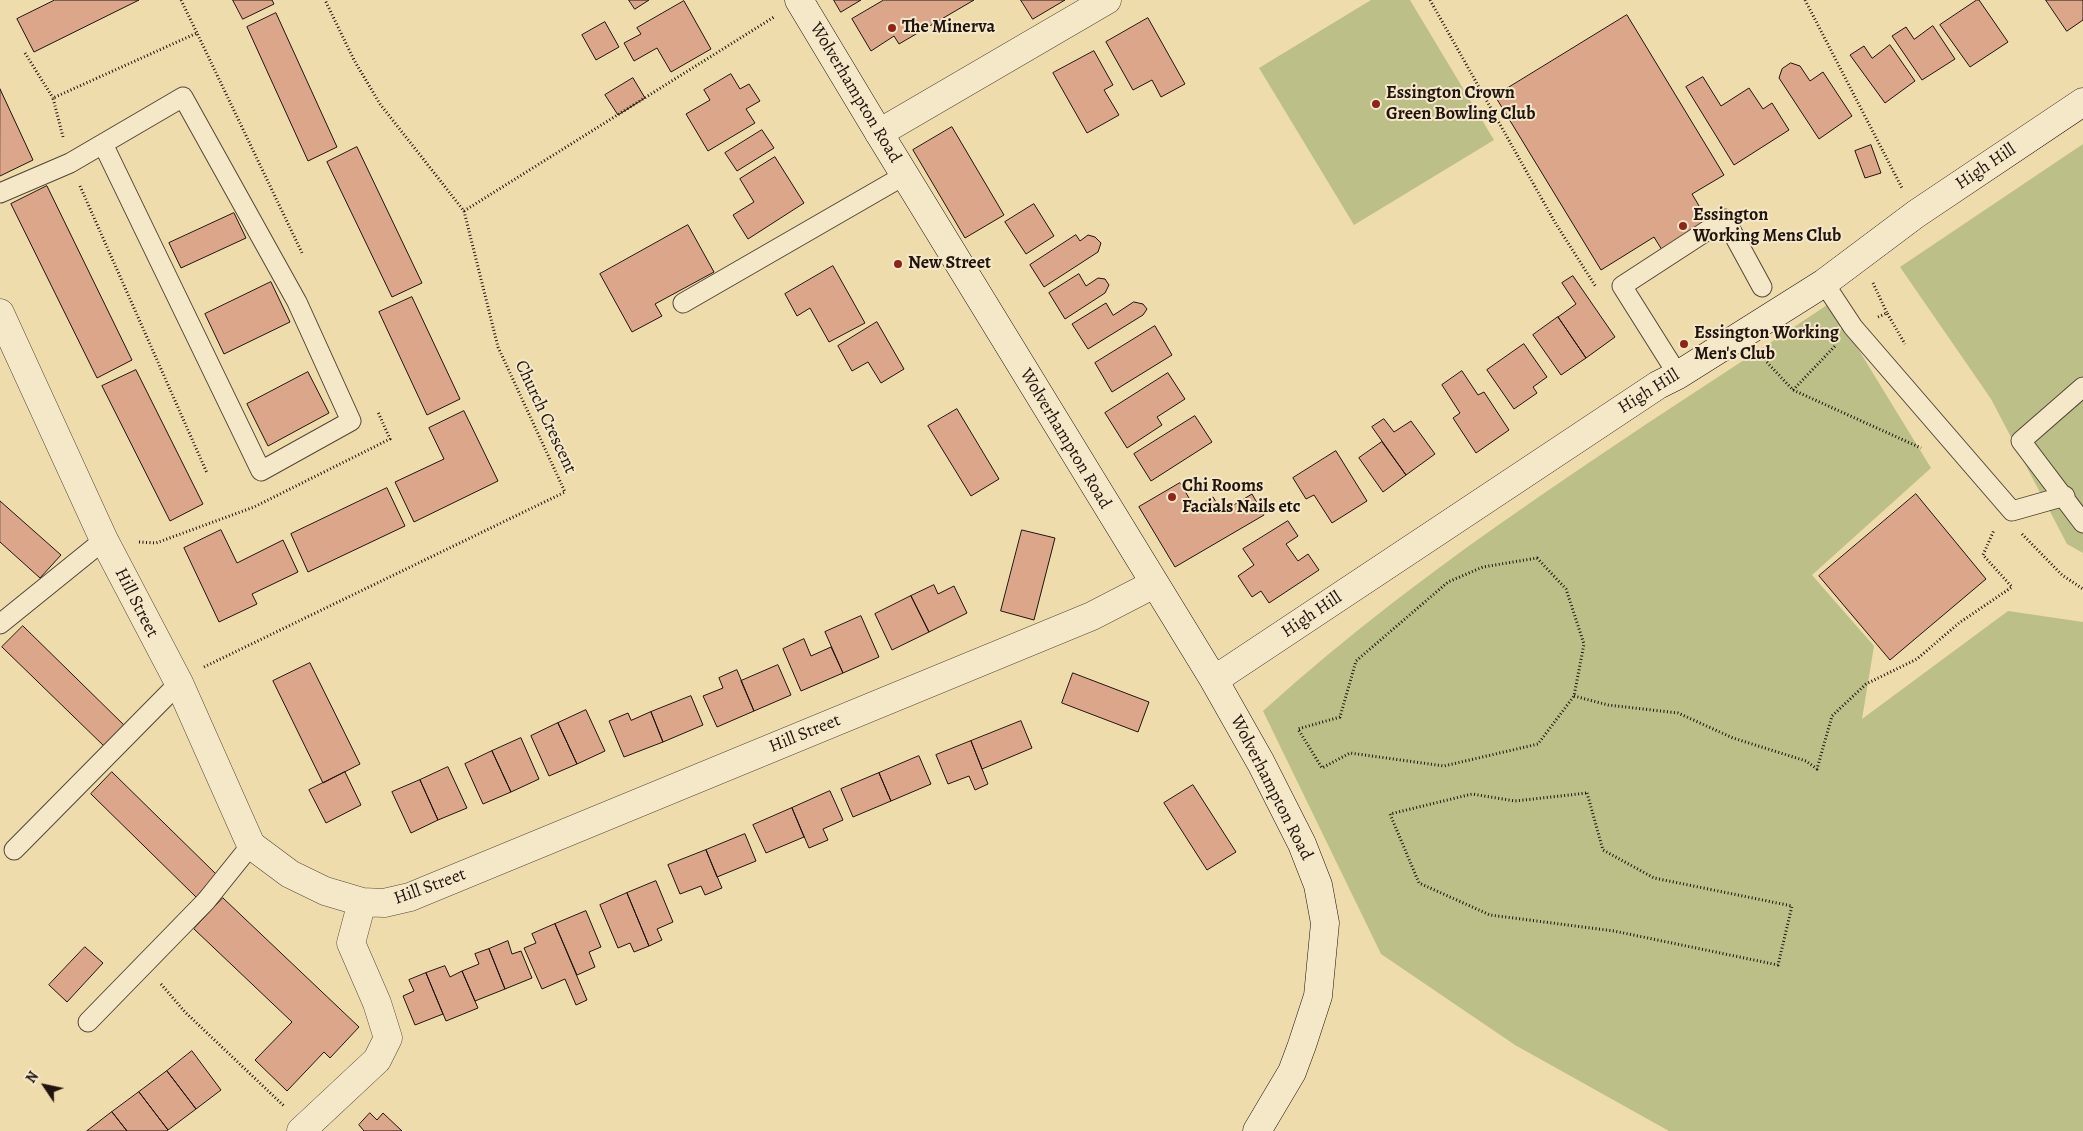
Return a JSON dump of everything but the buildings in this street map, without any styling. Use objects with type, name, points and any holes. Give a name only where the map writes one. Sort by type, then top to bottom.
[{"type":"street","name":"Wolverhampton Road","points":[[800,0],[879,134],[1214,680],[1265,771],[1302,844],[1318,885],[1325,923],[1318,996],[1292,1072],[1257,1131]]},
{"type":"street","points":[[879,134],[1107,0]]},
{"type":"street","name":"High Hill","points":[[1214,680],[1658,384],[1678,374],[1824,283],[1916,214],[2083,102]]},
{"type":"street","name":"Hill Street","points":[[0,314],[104,540],[179,684],[251,845],[290,874],[325,891],[362,902],[384,903],[410,897],[1092,616],[1154,584]]},
{"type":"street","points":[[304,1129],[377,1060],[388,1038],[377,1003],[351,943],[362,902]]},
{"type":"lane","points":[[0,193],[70,164],[103,144],[183,97],[297,302],[351,421],[261,471],[103,144]]},
{"type":"lane","points":[[683,303],[904,175]]},
{"type":"lane","points":[[1678,374],[1622,286],[1725,219],[1762,287]]},
{"type":"lane","points":[[1824,283],[1853,327],[2012,512],[2064,496]]},
{"type":"lane","points":[[2083,387],[2021,441],[2083,523]]},
{"type":"lane","points":[[0,624],[104,540]]},
{"type":"lane","points":[[14,850],[179,684]]},
{"type":"lane","points":[[88,1022],[206,901],[251,845]]},
{"type":"path","points":[[181,0],[307,263]]},
{"type":"path","name":"Church Crescent","points":[[179,684],[203,668],[565,492],[498,347],[464,211],[380,104],[354,60],[325,0]]},
{"type":"path","points":[[464,211],[800,0]]},
{"type":"path","points":[[1430,0],[1556,224],[1597,288]]},
{"type":"path","points":[[1805,0],[1916,214]]},
{"type":"path","points":[[53,98],[197,33]]},
{"type":"path","points":[[25,53],[53,98],[70,164],[207,473]]},
{"type":"path","points":[[1741,335],[1793,390],[1930,452]]},
{"type":"path","points":[[104,540],[156,543],[254,506],[390,439],[374,404]]},
{"type":"path","points":[[1574,696],[1608,705],[1678,714],[1733,738],[1806,762],[1817,769],[1832,716],[1866,684],[1917,659],[1958,623],[2012,587],[1983,555],[1998,522]]},
{"type":"path","points":[[2015,527],[2062,575],[2083,589]]},
{"type":"path","points":[[1537,558],[1566,589],[1584,644],[1574,696],[1538,744],[1444,766],[1350,753],[1322,768],[1298,729],[1340,717],[1356,662],[1448,582],[1484,567],[1537,558]]},
{"type":"path","points":[[1587,793],[1602,850],[1654,878],[1792,906],[1778,965],[1614,931],[1490,915],[1419,884],[1390,814],[1472,794],[1515,801],[1587,793]]},
{"type":"path","points":[[144,964],[185,1012],[304,1129]]},
{"type":"green space","name":"Essington Crown Green Bowling Club","points":[[1371,0],[1410,0],[1494,140],[1354,225],[1259,68]]},
{"type":"green space","points":[[2083,144],[2083,553],[2067,544],[1991,399],[1900,267]]},
{"type":"green space","points":[[1830,303],[1931,468],[1812,575],[1874,646],[1862,719],[2008,611],[2083,622],[2083,1131],[1669,1131],[1515,1045],[1381,954],[1263,711],[1329,654],[1467,547],[1611,448]]},
{"type":"place","name":"The Minerva","points":[[892,28]]},
{"type":"place","name":"Essington Crown Green Bowling Club","points":[[1376,104]]},
{"type":"place","name":"Essington Working Mens Club","points":[[1683,226]]},
{"type":"place","name":"New Street","points":[[898,264]]},
{"type":"place","name":"Essington Working Men's Club","points":[[1684,344]]},
{"type":"place","name":"Chi Rooms Facials Nails etc","points":[[1172,497]]}]
